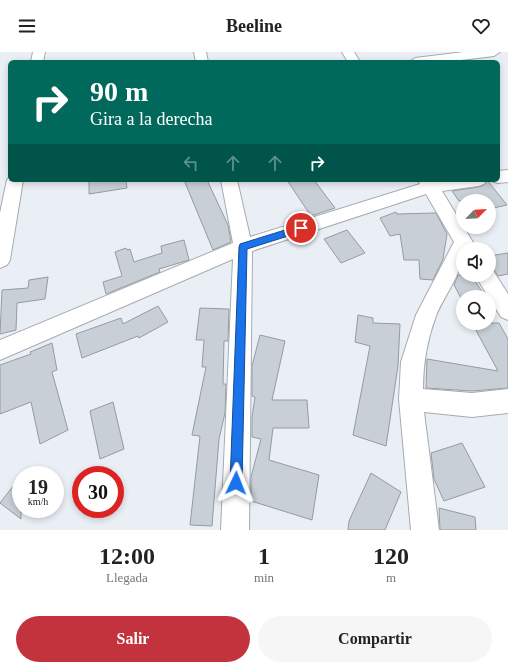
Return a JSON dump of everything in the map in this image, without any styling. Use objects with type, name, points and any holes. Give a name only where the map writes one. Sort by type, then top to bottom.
[{"type":"street","points":[[431,60],[494,52]]},
{"type":"street","points":[[0,260],[15,182]]},
{"type":"street","points":[[228,182],[243,247],[235,530]]},
{"type":"street","points":[[0,350],[243,247],[428,183],[445,182]]},
{"type":"street","points":[[428,183],[464,242]]},
{"type":"street","points":[[425,530],[411,399],[412,362],[426,315],[456,263]]},
{"type":"street","points":[[490,282],[508,310]]},
{"type":"street","points":[[411,399],[449,403],[495,405],[508,401]]},
{"type":"building","points":[[89,182],[126,182],[127,188],[89,194]]},
{"type":"building","points":[[185,182],[208,182],[228,225],[231,242],[213,250]]},
{"type":"building","points":[[288,182],[316,182],[335,208],[311,216]]},
{"type":"building","points":[[489,182],[507,205],[496,207],[496,194],[456,194],[456,197],[452,191],[478,187]]},
{"type":"building","points":[[396,212],[397,214],[436,213],[447,234],[443,259],[433,280],[420,279],[419,260],[404,260],[400,234],[390,236],[380,218]]},
{"type":"building","points":[[347,230],[365,253],[341,263],[324,239]]},
{"type":"building","points":[[184,240],[189,260],[159,269],[160,272],[106,294],[103,282],[122,276],[115,252],[126,248],[127,250],[130,249],[134,262],[162,253],[161,246]]},
{"type":"building","points":[[508,253],[508,274],[498,276],[496,273],[496,255]]},
{"type":"building","points":[[48,277],[45,299],[17,303],[16,330],[0,334],[2,290],[28,288],[29,280]]},
{"type":"building","points":[[456,280],[456,282],[476,282],[481,290],[457,290],[454,285]]},
{"type":"building","points":[[158,306],[168,322],[139,338],[138,336],[82,358],[76,334],[121,318],[123,324]]},
{"type":"building","points":[[200,308],[229,309],[228,341],[224,341],[223,384],[226,384],[225,413],[219,439],[212,526],[190,525],[200,436],[192,435],[206,367],[202,367],[204,340],[196,340]]},
{"type":"building","points":[[358,315],[373,318],[373,323],[400,324],[398,366],[386,446],[353,435],[370,346],[355,342]]},
{"type":"building","points":[[496,323],[499,323],[508,339],[508,388],[472,391],[426,388],[427,359],[498,371],[476,330],[496,330]]},
{"type":"building","points":[[260,335],[285,341],[272,400],[307,400],[309,428],[273,428],[269,460],[319,475],[312,520],[251,501],[251,477],[261,439],[252,437],[252,417],[255,397],[252,396],[252,366]]},
{"type":"building","points":[[52,343],[57,370],[52,372],[68,430],[40,444],[31,402],[0,414],[0,365],[31,354],[30,352]]},
{"type":"building","points":[[113,402],[124,449],[100,459],[90,411]]},
{"type":"building","points":[[462,443],[485,487],[444,501],[434,479],[431,453]]},
{"type":"building","points":[[371,473],[401,492],[385,530],[348,530],[349,521]]},
{"type":"building","points":[[12,488],[12,512],[0,503]]},
{"type":"building","points":[[439,508],[475,517],[476,530],[440,530]]},
{"type":"route","points":[[236,483],[243,247],[301,228]]}]
